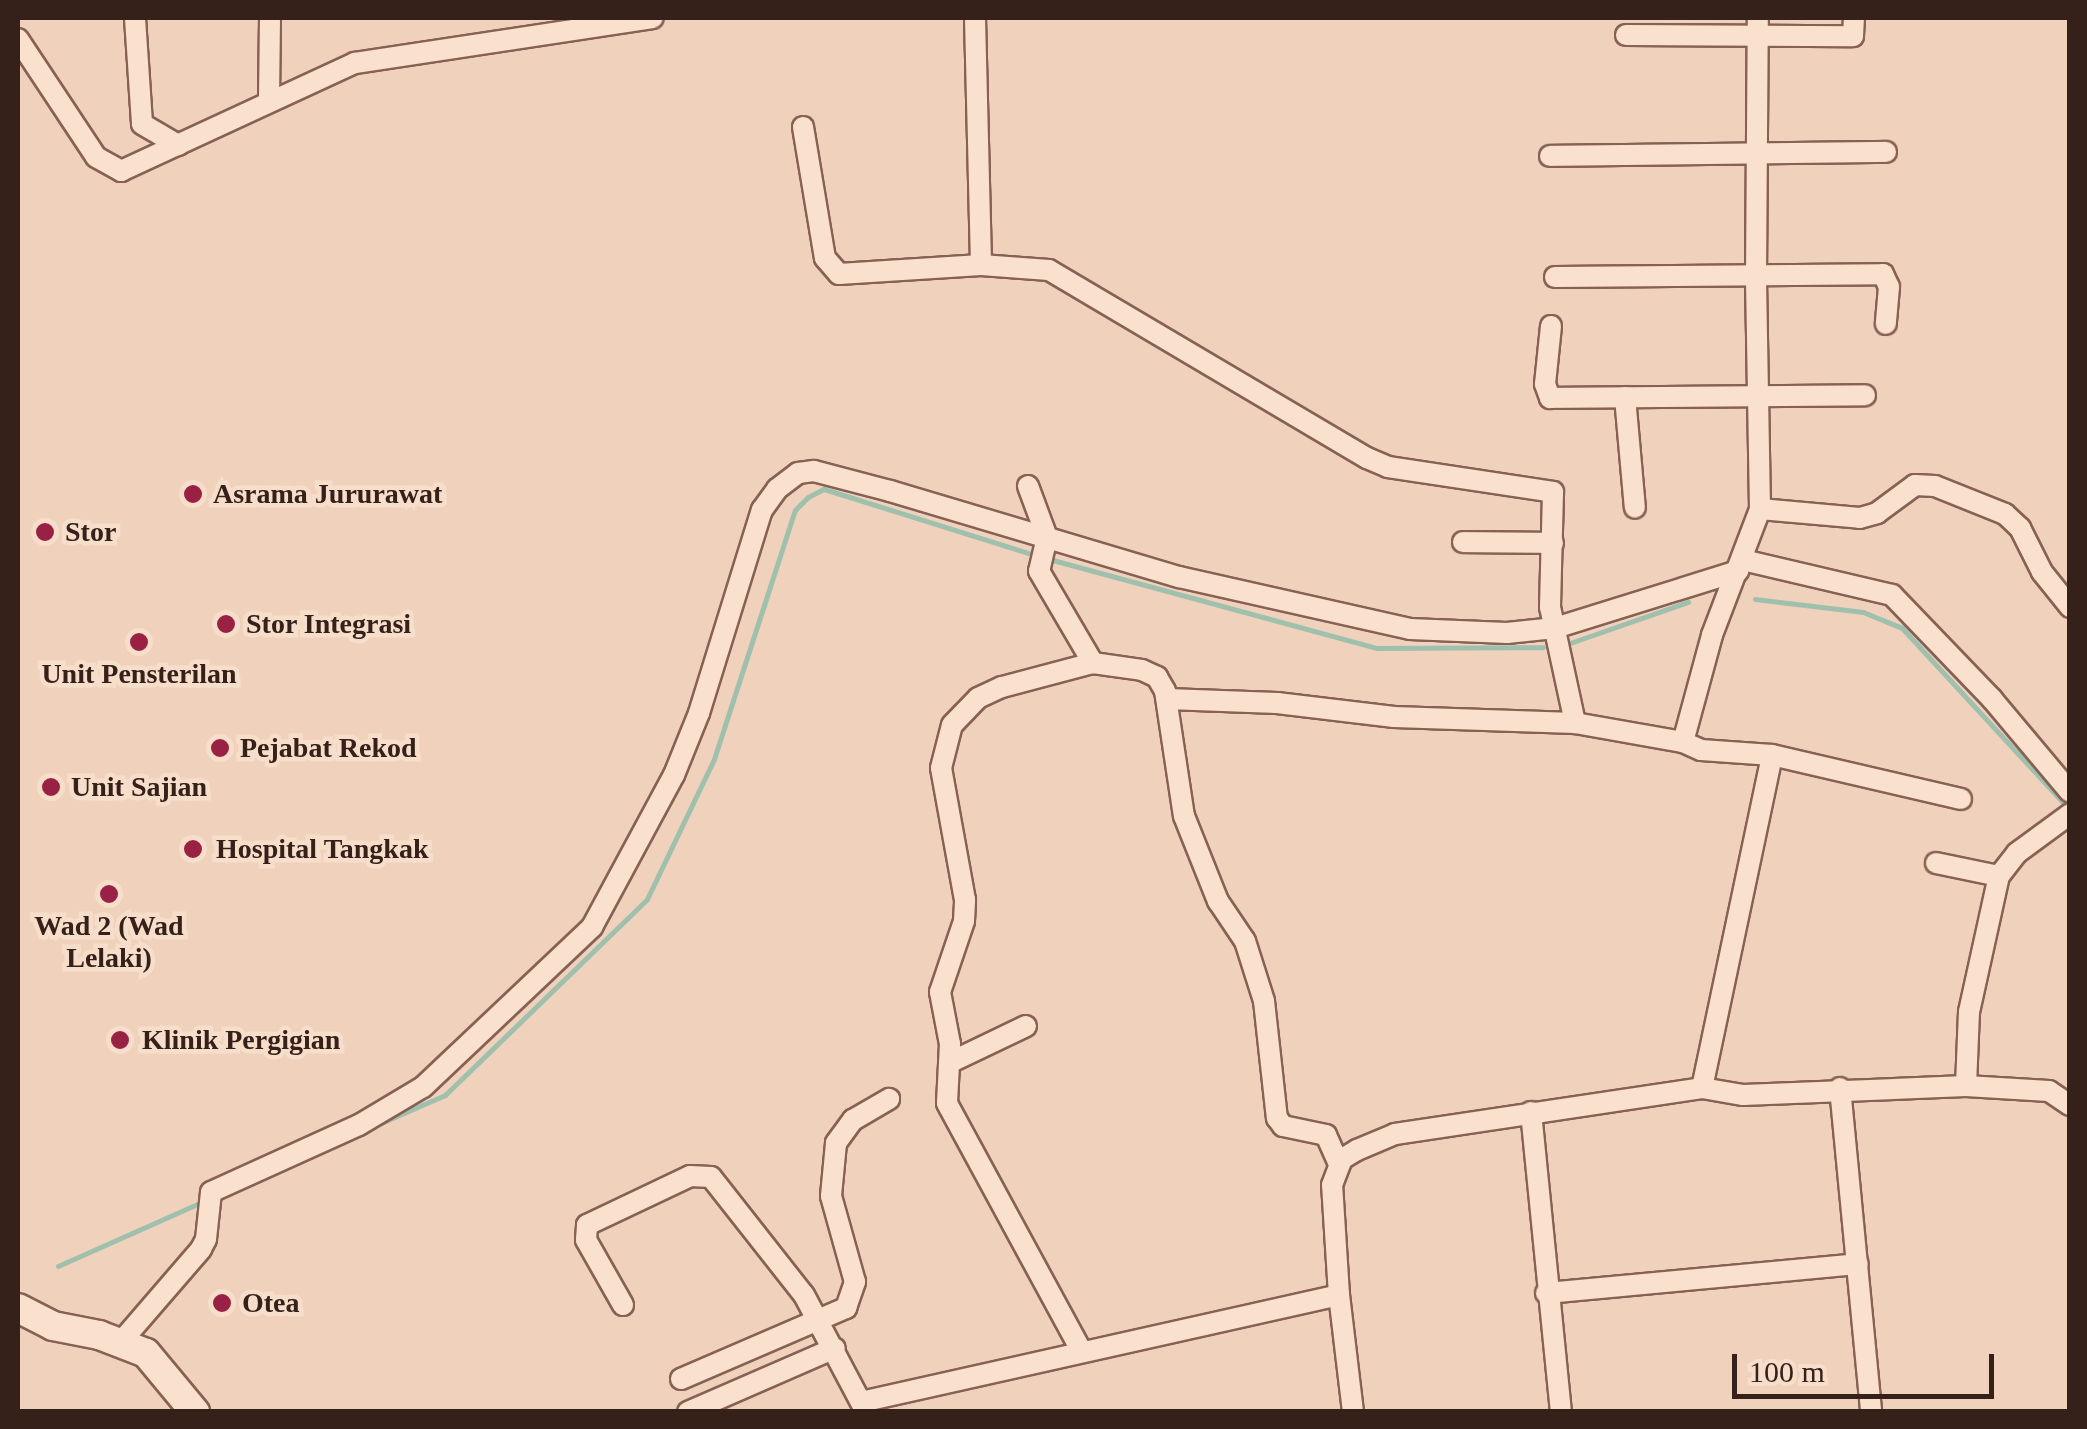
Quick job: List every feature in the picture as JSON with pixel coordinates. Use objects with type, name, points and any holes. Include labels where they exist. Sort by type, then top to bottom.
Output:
[{"type":"street","points":[[135,18],[142,124],[178,146]]},
{"type":"street","points":[[269,100],[270,18]]},
{"type":"street","points":[[18,39],[107,166],[128,170],[269,100],[355,63],[618,20],[653,18]]},
{"type":"street","points":[[975,18],[981,265]]},
{"type":"street","points":[[1626,35],[1758,27],[1852,36],[1854,18]]},
{"type":"street","points":[[1682,742],[1712,635],[1760,509],[1756,277],[1758,27]]},
{"type":"street","points":[[803,127],[825,258],[833,271],[847,275],[981,265],[1049,270],[1354,451],[1388,466],[1548,490],[1556,498],[1549,591],[1574,724]]},
{"type":"street","points":[[1550,156],[1756,157],[1886,152]]},
{"type":"street","points":[[1555,278],[1883,274],[1889,287],[1886,324]]},
{"type":"street","points":[[1551,326],[1546,374],[1550,398],[1864,395]]},
{"type":"street","points":[[1624,397],[1635,508]]},
{"type":"street","points":[[120,1343],[201,1248],[214,1189],[359,1126],[423,1087],[592,927],[674,776],[699,713],[762,510],[786,480],[814,471],[1043,548],[1410,629],[1507,634],[1555,628],[1740,566],[1892,595],[1992,699],[2070,792]]},
{"type":"street","points":[[1028,486],[1043,548],[1094,663]]},
{"type":"street","points":[[1760,509],[1860,518],[1877,513],[1915,486],[1935,486],[2005,514],[2020,528],[2042,572],[2070,606]]},
{"type":"street","points":[[1463,542],[1553,543]]},
{"type":"street","points":[[1082,1352],[947,1103],[951,1062],[940,992],[964,921],[965,900],[941,768],[944,744],[952,725],[978,698],[1014,683],[1094,663],[1142,670],[1157,678],[1167,698],[1184,816],[1218,900],[1244,941],[1264,1001],[1277,1118],[1283,1126],[1326,1135],[1339,1164]]},
{"type":"street","points":[[1167,698],[1278,703],[1422,719],[1574,724],[1682,742],[1701,750],[1772,755],[1961,799]]},
{"type":"street","points":[[1702,1088],[1772,755]]},
{"type":"street","points":[[1966,1086],[1969,1012],[1999,876],[2016,853],[2070,814]]},
{"type":"street","points":[[1936,863],[1999,876]]},
{"type":"street","points":[[951,1062],[1026,1026]]},
{"type":"street","points":[[1354,1412],[1339,1295],[1332,1185],[1339,1164],[1357,1150],[1395,1134],[1702,1088],[1743,1095],[1840,1088],[1966,1086],[2049,1091],[2070,1105]]},
{"type":"street","points":[[1840,1088],[1872,1412]]},
{"type":"street","points":[[680,1379],[846,1308],[855,1282],[831,1196],[836,1143],[853,1120],[889,1099]]},
{"type":"street","points":[[1531,1112],[1546,1293],[1561,1412]]},
{"type":"street","points":[[623,1305],[586,1240],[587,1226],[697,1174],[716,1182],[820,1320],[863,1407],[1082,1352],[1339,1295]]},
{"type":"street","points":[[1546,1293],[1858,1264]]},
{"type":"street","points":[[18,1308],[52,1326],[120,1343],[157,1362],[195,1412]]},
{"type":"street","points":[[688,1412],[835,1348]]},
{"type":"waterway","points":[[381,1123],[445,1095],[647,899],[714,759],[795,510],[808,497],[824,489],[1038,556]]},
{"type":"waterway","points":[[1049,559],[1377,648],[1543,647]]},
{"type":"waterway","points":[[1755,599],[1863,612],[1902,628],[2069,809]]},
{"type":"waterway","points":[[1570,643],[1688,602]]},
{"type":"waterway","points":[[58,1266],[202,1202]]},
{"type":"place","name":"Asrama Jururawat","points":[[193,494]]},
{"type":"place","name":"Stor","points":[[45,532]]},
{"type":"place","name":"Stor Integrasi","points":[[226,624]]},
{"type":"place","name":"Unit Pensterilan","points":[[139,642]]},
{"type":"place","name":"Pejabat Rekod","points":[[220,748]]},
{"type":"place","name":"Unit Sajian","points":[[51,787]]},
{"type":"place","name":"Hospital Tangkak","points":[[193,849]]},
{"type":"place","name":"Wad 2 (Wad Lelaki)","points":[[109,894]]},
{"type":"place","name":"Klinik Pergigian","points":[[120,1040]]},
{"type":"place","name":"Otea","points":[[222,1303]]}]
